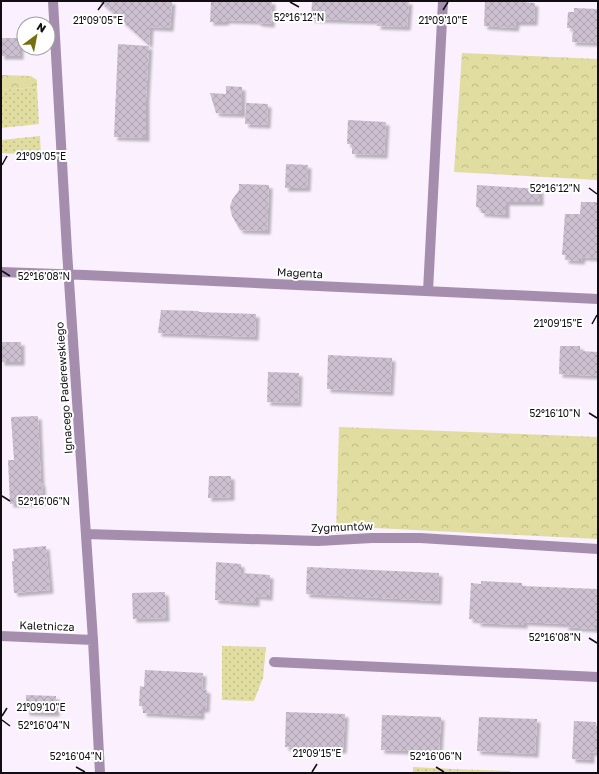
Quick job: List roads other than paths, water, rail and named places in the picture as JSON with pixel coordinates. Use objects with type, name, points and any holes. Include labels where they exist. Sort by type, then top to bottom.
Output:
[{"type":"street","name":"Ignacego Paderewskiego","points":[[53,1],[100,773]]},
{"type":"street","points":[[428,291],[443,1]]},
{"type":"street","name":"Magenta","points":[[1,272],[598,299]]},
{"type":"street","name":"Zygmuntów","points":[[86,534],[318,541],[372,538],[420,538],[598,549]]},
{"type":"street","name":"Kaletnicza","points":[[1,636],[93,640]]},
{"type":"street","points":[[274,662],[598,677]]}]
